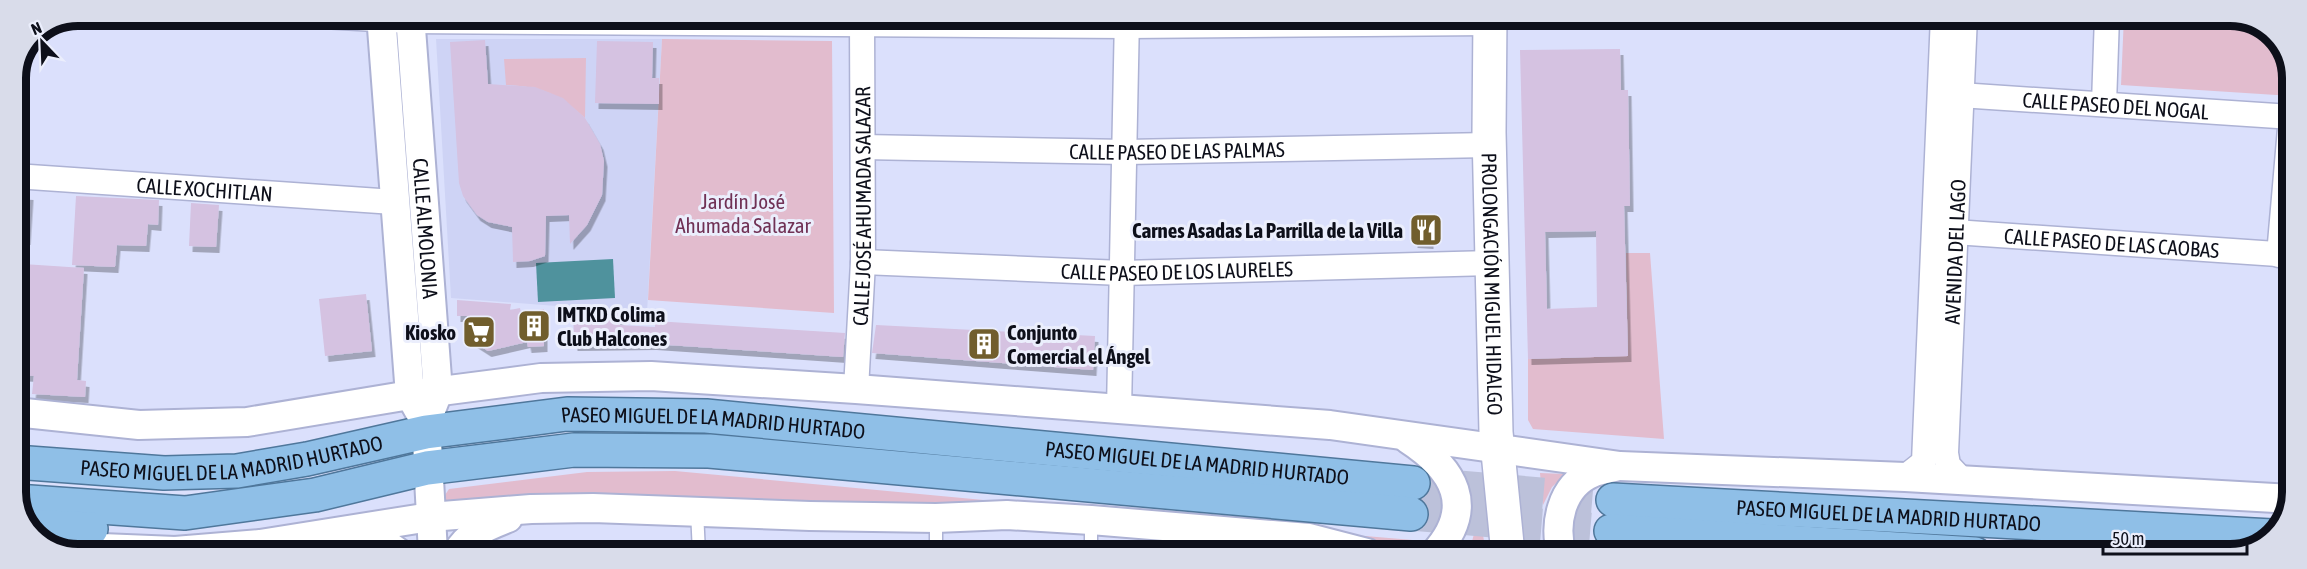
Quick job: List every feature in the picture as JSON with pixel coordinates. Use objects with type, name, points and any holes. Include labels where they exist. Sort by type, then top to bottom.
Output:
[{"type":"highway","name":"PASEO MIGUEL DE LA MADRID HURTADO","points":[[26,463],[164,473],[237,471],[307,459],[426,428],[567,414],[706,416],[1412,498],[709,451],[574,450],[427,468],[315,495],[185,513],[26,502]]},
{"type":"highway","points":[[26,445],[95,456],[164,473]]},
{"type":"highway","points":[[39,527],[130,532],[158,527],[185,513]]},
{"type":"highway","name":"PASEO MIGUEL DE LA MADRID HURTADO","points":[[1870,543],[1612,516],[2257,536]]},
{"type":"main road","name":"PROLONGACIÓN MIGUEL HIDALGO","points":[[1483,26],[1489,138],[1498,450],[1507,543]]},
{"type":"street","name":"CALLE ALMOLONIA","points":[[382,26],[394,202],[424,394]]},
{"type":"street","name":"CALLE ALMOLONIA","points":[[410,26],[426,428]]},
{"type":"street","name":"CALLE JOSÉ AHUMADA SALAZAR","points":[[856,389],[862,262],[861,26]]},
{"type":"street","points":[[1119,410],[1127,26]]},
{"type":"street","name":"AVENIDA DEL LAGO","points":[[1944,26],[1951,94]]},
{"type":"street","name":"AVENIDA DEL LAGO","points":[[1963,26],[1951,94],[1942,307],[1946,453],[1948,465],[1964,482]]},
{"type":"street","points":[[2104,104],[2107,26]]},
{"type":"street","name":"CALLE PASEO DEL NOGAL","points":[[1951,94],[2281,116]]},
{"type":"street","name":"CALLE PASEO DE LAS PALMAS","points":[[863,147],[1126,152],[1489,138]]},
{"type":"street","name":"CALLE XOCHITLAN","points":[[26,177],[394,202]]},
{"type":"street","name":"CALLE PASEO DE LAS CAOBAS","points":[[1945,231],[2281,255]]},
{"type":"street","name":"CALLE PASEO DE LOS LAURELES","points":[[862,262],[1122,273],[1491,263]]},
{"type":"street","name":"AVENIDA DEL LAGO","points":[[1905,477],[1924,462],[1942,307]]},
{"type":"street","points":[[26,413],[139,425],[247,422],[541,378],[651,376],[1330,425],[1620,466],[1905,477],[2281,498]]},
{"type":"street","points":[[426,428],[432,543]]},
{"type":"street","points":[[1405,437],[1432,455],[1453,482],[1457,510],[1449,537],[1444,543]]},
{"type":"street","points":[[1559,543],[1560,512],[1572,488],[1591,473],[1620,466]]},
{"type":"street","points":[[462,543],[482,528],[531,509]]},
{"type":"street","points":[[287,543],[430,518],[531,509],[936,518],[1007,515],[1309,538],[1327,543]]},
{"type":"street","points":[[345,532],[379,539],[385,543]]},
{"type":"lane","points":[[697,512],[699,543]]},
{"type":"lane","points":[[936,518],[936,543]]},
{"type":"lane","points":[[1091,520],[1091,543]]},
{"type":"shaded area","points":[[436,39],[662,39],[647,313],[451,298]]},
{"type":"shaded area","points":[[613,259],[615,298],[538,302],[536,263]]},
{"type":"green space","points":[[2124,26],[2240,26],[2264,38],[2278,57],[2281,95],[2121,85]]},
{"type":"green space","name":"Jardín José Ahumada Salazar","points":[[662,39],[832,41],[834,313],[648,300]]},
{"type":"green space","points":[[586,58],[585,118],[549,93],[530,87],[506,85],[504,59]]},
{"type":"green space","points":[[1626,253],[1650,253],[1664,439],[1533,429],[1528,420],[1528,359],[1628,356]]},
{"type":"green space","points":[[675,471],[1005,502],[804,508],[452,510],[441,501],[449,489],[587,472]]},
{"type":"green space","points":[[1540,473],[1566,474],[1552,487],[1543,505]]},
{"type":"green space","points":[[1481,522],[1484,543],[1472,543],[1477,523]]},
{"type":"green space","points":[[1329,533],[1425,541],[1420,543],[1368,543]]},
{"type":"building","points":[[485,40],[488,84],[535,87],[563,98],[585,118],[600,144],[604,161],[602,195],[587,225],[570,244],[569,215],[546,216],[545,256],[530,261],[513,262],[512,227],[488,222],[477,215],[463,196],[459,183],[450,42]]},
{"type":"building","points":[[597,41],[653,42],[652,78],[659,78],[659,104],[595,103]]},
{"type":"building","points":[[1620,49],[1621,90],[1628,90],[1630,206],[1624,206],[1628,356],[1528,359],[1520,50]],"holes":[[[1596,231],[1597,307],[1547,309],[1545,232]]]},
{"type":"building","points":[[26,194],[30,194],[26,239]]},
{"type":"building","points":[[76,196],[159,200],[158,225],[148,224],[146,246],[117,245],[115,267],[72,265]]},
{"type":"building","points":[[191,203],[219,205],[216,247],[189,246]]},
{"type":"building","points":[[1415,218],[1431,218],[1430,243],[1414,242]]},
{"type":"building","points":[[26,264],[84,268],[77,380],[86,381],[85,397],[32,394],[34,376],[26,376]]},
{"type":"building","points":[[366,294],[372,351],[325,356],[319,299]]},
{"type":"building","points":[[457,300],[511,304],[510,310],[520,308],[521,313],[544,309],[544,346],[528,347],[527,342],[488,351],[474,342],[469,316],[457,316]]},
{"type":"building","points":[[573,308],[620,312],[620,325],[655,327],[655,321],[845,333],[843,357],[653,344],[574,345]]},
{"type":"building","name":"Conjunto Comercial el Ángel","points":[[876,325],[1095,336],[1093,370],[872,353]]},
{"type":"tunnel","points":[[1413,483],[1613,500]]},
{"type":"tunnel","points":[[1411,514],[1611,531]]},
{"type":"place","name":"Carnes Asadas La Parrilla de la Villa","points":[[1426,230]]},
{"type":"place","name":"IMTKD Colima Club Halcones","points":[[534,326]]},
{"type":"place","name":"Kiosko","points":[[479,332]]},
{"type":"place","name":"Conjunto Comercial el Ángel","points":[[984,344]]}]
